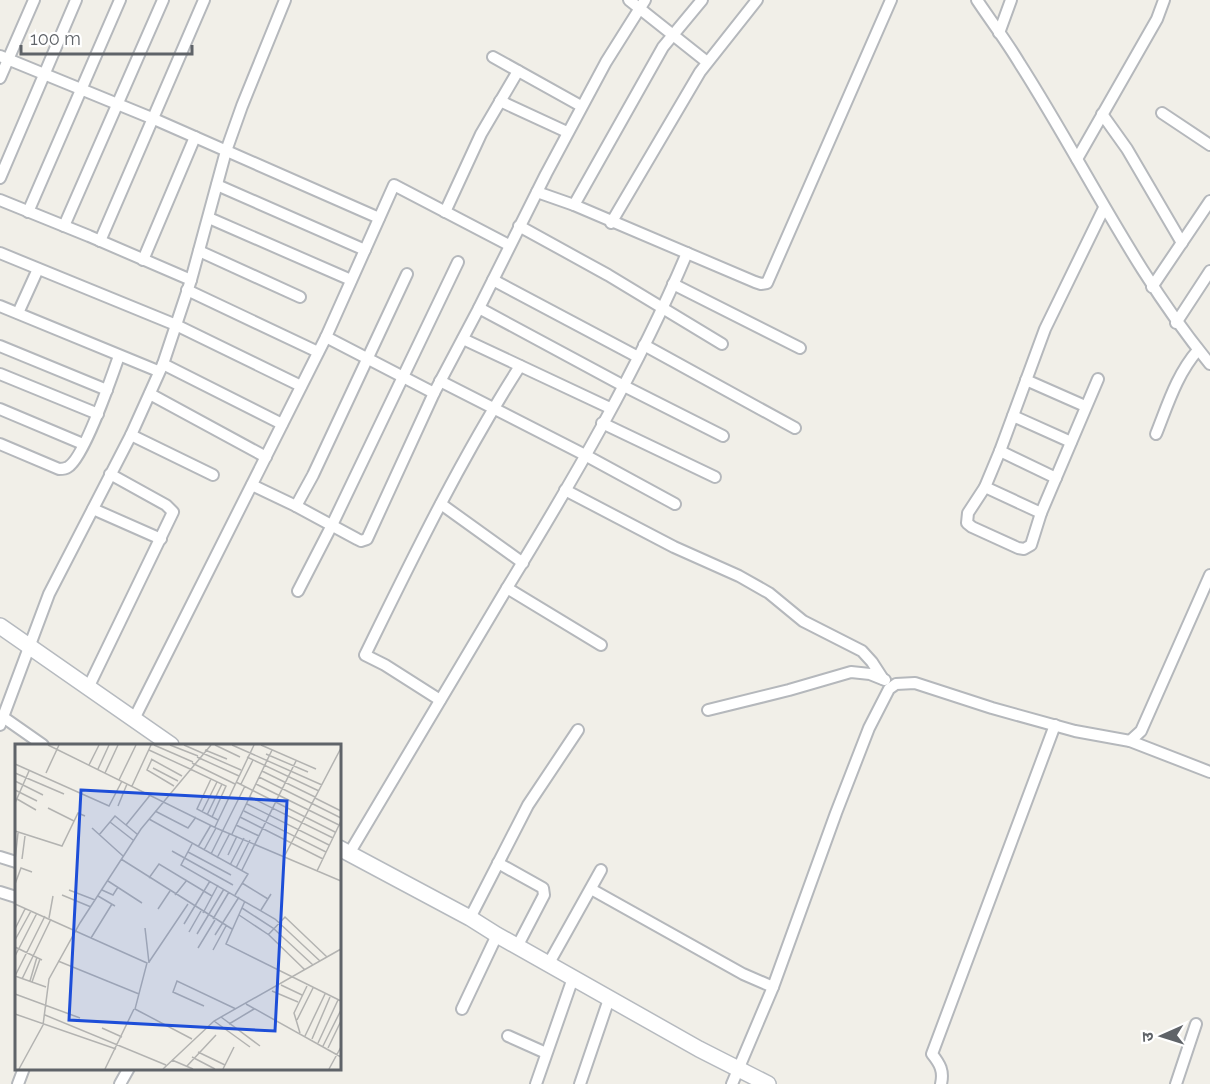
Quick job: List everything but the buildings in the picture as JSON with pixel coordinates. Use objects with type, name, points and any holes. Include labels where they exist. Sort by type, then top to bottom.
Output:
[{"type":"street","points":[[0,78],[4,58],[34,0]]},
{"type":"street","points":[[0,178],[76,0]]},
{"type":"street","points":[[28,212],[120,0]]},
{"type":"street","points":[[64,226],[163,0]]},
{"type":"street","points":[[100,241],[204,0]]},
{"type":"street","points":[[41,744],[1,721],[49,594],[150,394],[189,285],[226,151],[285,0]]},
{"type":"street","points":[[629,0],[642,4],[707,62]]},
{"type":"street","points":[[574,206],[657,59],[673,34],[702,0]]},
{"type":"street","points":[[611,223],[707,62],[757,0]]},
{"type":"street","points":[[537,192],[755,282],[767,283],[891,0]]},
{"type":"street","points":[[976,0],[1020,63],[1152,287],[1176,323],[1210,364]]},
{"type":"street","points":[[999,33],[1011,0]]},
{"type":"street","points":[[1077,159],[1157,19],[1164,0]]},
{"type":"street","points":[[252,485],[361,541],[367,539],[372,533],[434,393],[480,308],[509,245],[581,106],[642,4]]},
{"type":"street","points":[[493,57],[581,106]]},
{"type":"street","points":[[4,58],[154,119],[379,218]]},
{"type":"street","points":[[445,212],[481,134],[518,71]]},
{"type":"street","points":[[500,101],[567,132]]},
{"type":"street","points":[[1162,113],[1210,146]]},
{"type":"street","points":[[1102,114],[1127,149],[1182,243]]},
{"type":"street","points":[[143,260],[195,137]]},
{"type":"street","points":[[217,184],[365,250]]},
{"type":"street","points":[[134,719],[326,337],[394,185],[509,245]]},
{"type":"street","points":[[0,201],[143,260],[318,352]]},
{"type":"street","points":[[1152,287],[1210,201]]},
{"type":"street","points":[[1098,379],[1084,406],[1041,513],[1031,545],[1024,549],[967,523],[967,518],[985,487],[1000,451],[1049,320],[1104,208]]},
{"type":"street","points":[[209,218],[351,280]]},
{"type":"street","points":[[519,226],[617,280],[722,344]]},
{"type":"street","points":[[199,251],[300,297]]},
{"type":"street","points":[[0,253],[176,325],[301,386]]},
{"type":"street","points":[[687,253],[638,357],[565,490],[440,700],[344,850],[470,918],[609,999],[768,1084]]},
{"type":"street","points":[[298,591],[404,378],[458,262]]},
{"type":"street","points":[[18,313],[38,269]]},
{"type":"street","points":[[1176,323],[1210,271]]},
{"type":"street","points":[[296,506],[317,467],[407,274]]},
{"type":"street","points":[[493,280],[638,357]]},
{"type":"street","points":[[673,284],[800,348]]},
{"type":"street","points":[[0,306],[119,356],[160,367],[282,424]]},
{"type":"street","points":[[480,308],[622,385],[723,436]]},
{"type":"street","points":[[326,337],[434,393]]},
{"type":"street","points":[[463,339],[610,408]]},
{"type":"street","points":[[644,345],[795,428]]},
{"type":"street","points":[[0,346],[107,390]]},
{"type":"street","points":[[1156,434],[1177,381],[1198,350]]},
{"type":"street","points":[[0,444],[62,469],[67,468],[73,463],[98,414],[119,356]]},
{"type":"street","points":[[440,700],[365,655],[441,504],[493,408],[520,366]]},
{"type":"street","points":[[0,374],[98,414]]},
{"type":"street","points":[[1026,380],[1084,406]]},
{"type":"street","points":[[440,381],[675,504]]},
{"type":"street","points":[[150,394],[266,457]]},
{"type":"street","points":[[0,409],[83,444]]},
{"type":"street","points":[[1013,416],[1071,442]]},
{"type":"street","points":[[602,423],[715,477]]},
{"type":"street","points":[[131,435],[213,475]]},
{"type":"street","points":[[1000,451],[1056,478]]},
{"type":"street","points":[[88,688],[173,512],[171,508],[110,474]]},
{"type":"street","points":[[985,487],[1041,513]]},
{"type":"street","points":[[565,490],[769,593],[803,621],[861,651],[872,662],[883,679]]},
{"type":"street","points":[[441,504],[523,563]]},
{"type":"street","points":[[93,509],[160,539]]},
{"type":"street","points":[[1130,741],[1141,731],[1210,575]]},
{"type":"street","points":[[507,588],[601,645]]},
{"type":"street","points":[[0,627],[170,744]]},
{"type":"street","points":[[708,710],[851,672],[861,672],[896,684],[915,683],[1055,725],[1118,741],[1130,741],[1210,772]]},
{"type":"street","points":[[732,1084],[772,987],[869,728],[883,697],[896,684]]},
{"type":"street","points":[[942,1084],[940,1064],[932,1054],[1055,725]]},
{"type":"street","points":[[470,918],[528,806],[578,730]]},
{"type":"street","points":[[0,857],[15,862]]},
{"type":"street","points":[[498,863],[543,888],[544,895],[518,945]]},
{"type":"street","points":[[549,963],[601,870]]},
{"type":"street","points":[[591,889],[733,969],[772,987]]},
{"type":"street","points":[[0,892],[15,897]]},
{"type":"street","points":[[462,1009],[497,935]]},
{"type":"street","points":[[536,1084],[573,978]]},
{"type":"street","points":[[580,1084],[609,999]]},
{"type":"street","points":[[1176,1084],[1196,1024]]},
{"type":"street","points":[[508,1036],[546,1053]]},
{"type":"street","points":[[18,1084],[24,1069]]},
{"type":"street","points":[[120,1084],[128,1069]]}]
